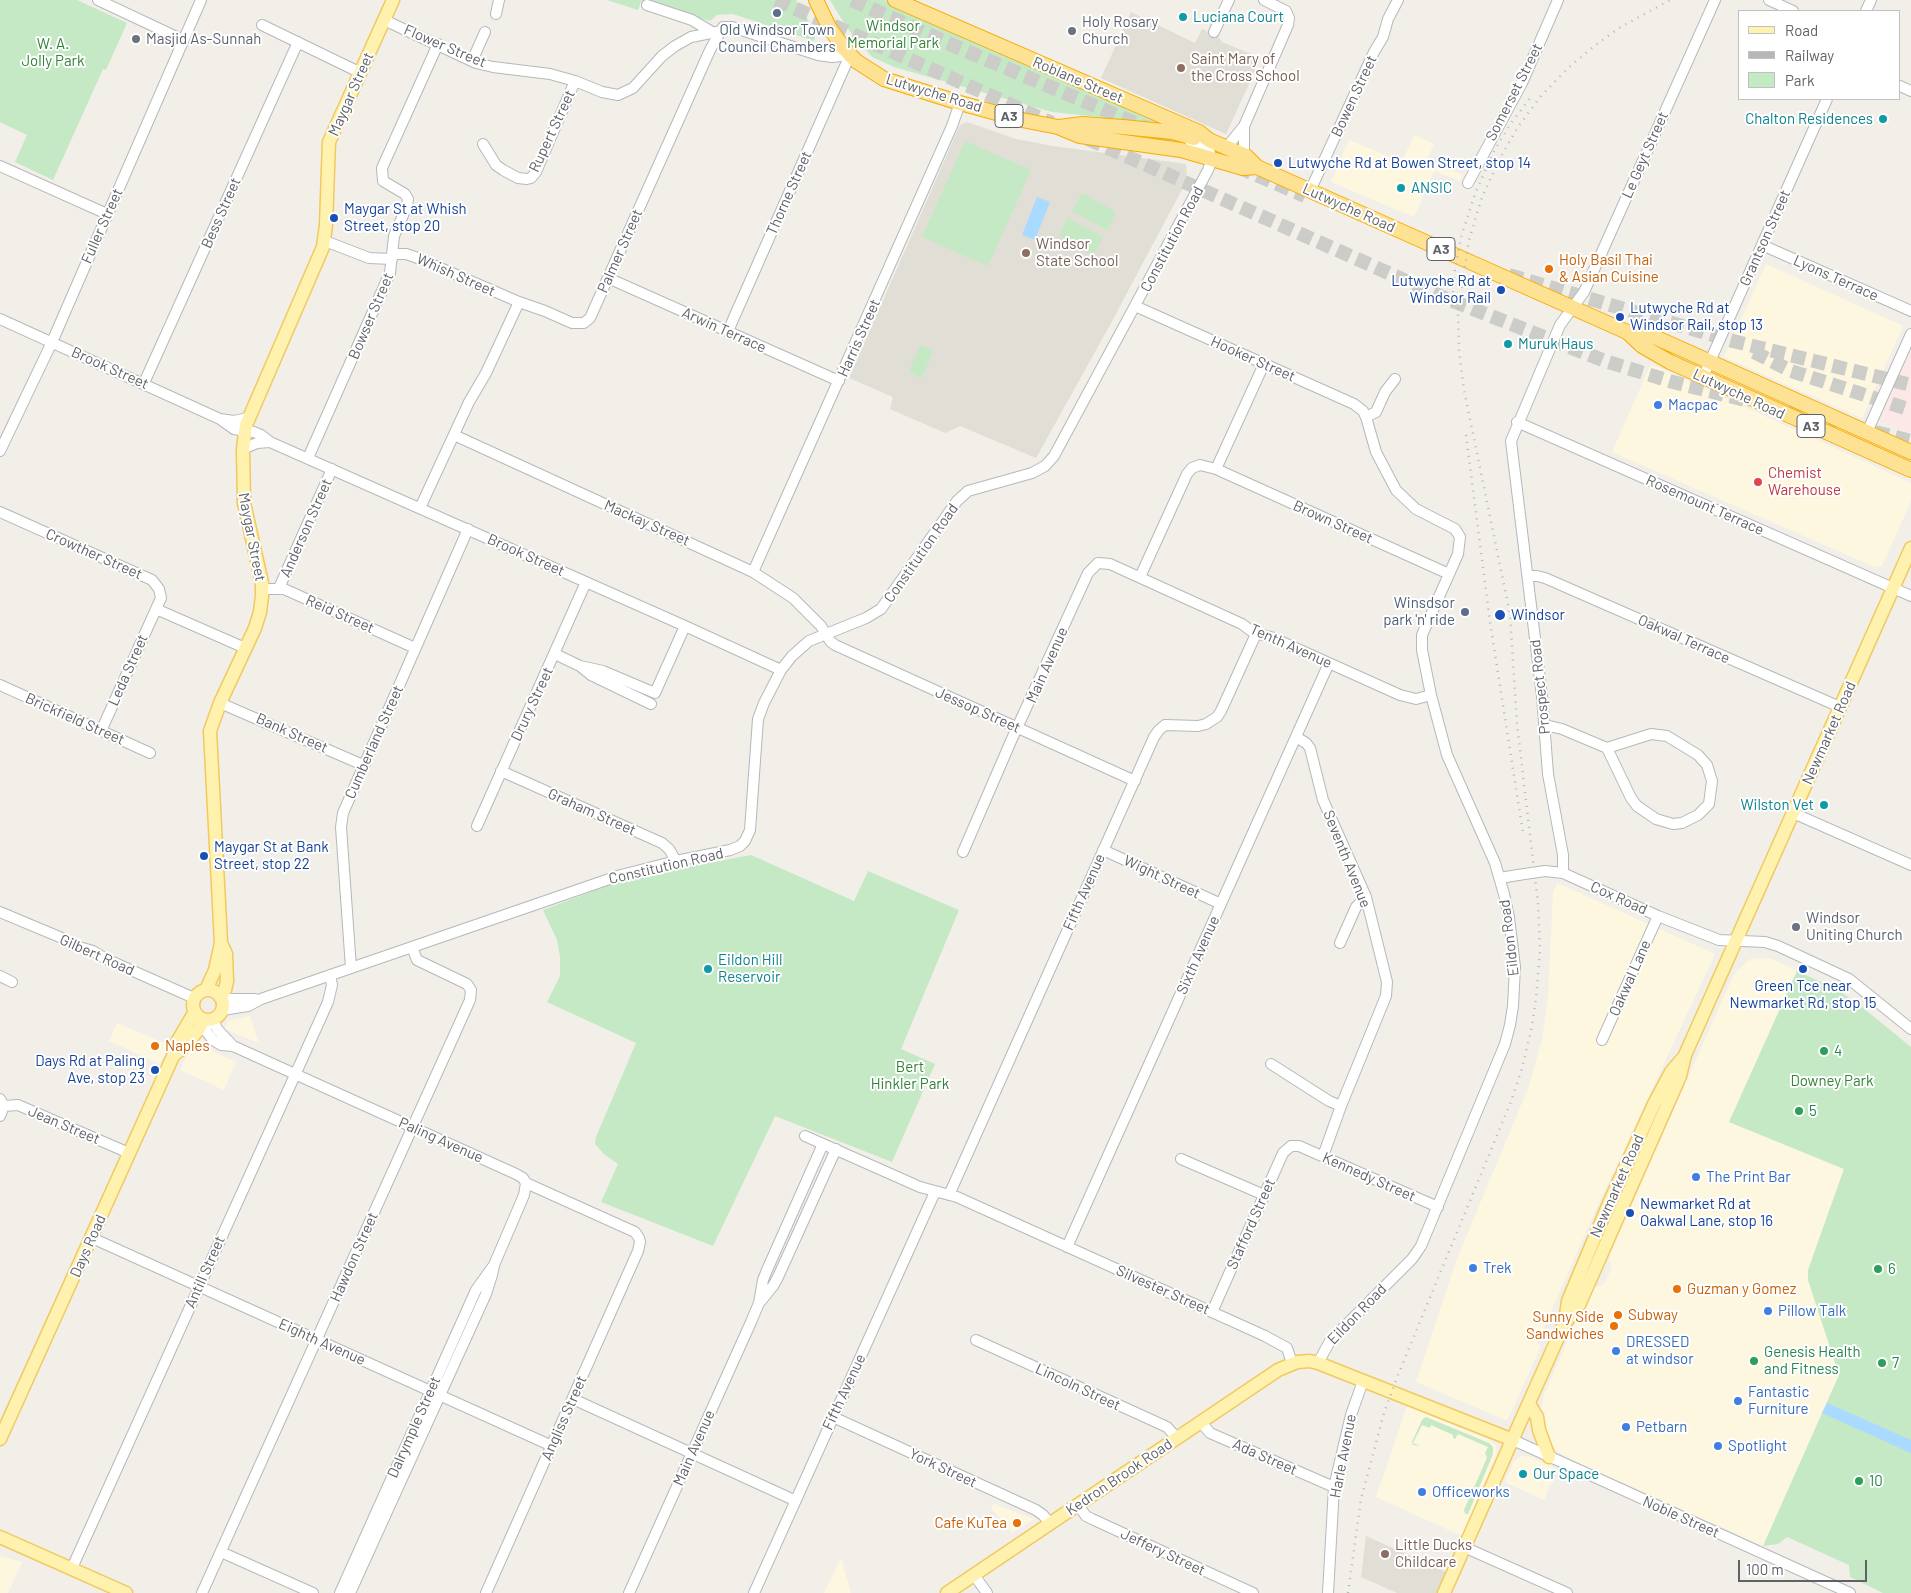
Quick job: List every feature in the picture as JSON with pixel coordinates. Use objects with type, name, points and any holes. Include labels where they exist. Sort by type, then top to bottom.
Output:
[{"type":"highway","name":"Lutwyche Road","points":[[816,0],[833,32],[850,55],[863,66],[884,78],[960,103],[1022,120],[1058,127],[1080,136],[1181,150],[1243,168],[1257,167],[1627,332],[1648,334],[1911,452]]},
{"type":"highway","name":"Roblane Street","points":[[895,0],[1199,132],[1209,140],[1244,155],[1257,167]]},
{"type":"highway","name":"Lutwyche Road","points":[[1058,127],[1083,124],[1160,131],[1209,140]]},
{"type":"highway","name":"Lutwyche Road","points":[[1627,332],[1642,346],[1658,356],[1911,470]]},
{"type":"main road","name":"Maygar Street","points":[[206,990],[215,970],[221,943],[209,738],[212,723],[220,703],[259,617],[262,601],[262,589],[244,503],[243,449],[247,425],[325,241],[330,142],[393,0]]},
{"type":"main road","name":"Newmarket Road","points":[[1444,1593],[1564,1324],[1579,1305],[1586,1290],[1680,1076],[1685,1055],[1911,548]]},
{"type":"main road","name":"Maygar Street","points":[[221,943],[226,954],[227,981],[221,1002]]},
{"type":"main road","points":[[206,990],[214,991],[221,1002],[220,1014],[204,1018],[192,1006],[194,998],[197,994],[206,990]]},
{"type":"main road","name":"Days Road","points":[[0,1439],[174,1054],[182,1049],[199,1029],[204,1018]]},
{"type":"main road","points":[[1292,1363],[1307,1361],[1318,1363],[1513,1440]]},
{"type":"main road","name":"Kedron Brook Road","points":[[947,1593],[1278,1370],[1292,1363]]},
{"type":"main road","points":[[1529,1404],[1537,1417],[1539,1430],[1549,1458]]},
{"type":"main road","points":[[0,1537],[126,1593]]},
{"type":"main road","points":[[0,1544],[15,1543]]},
{"type":"street","points":[[98,0],[183,40]]},
{"type":"street","name":"Fuller Street","points":[[0,450],[52,342],[201,0]]},
{"type":"street","points":[[496,14],[499,0]]},
{"type":"street","points":[[1214,32],[1228,0]]},
{"type":"street","points":[[1226,148],[1244,126],[1288,25],[1289,18],[1286,11],[1264,0]]},
{"type":"street","name":"Bowen Street","points":[[1310,191],[1374,52],[1383,37],[1388,19],[1398,0]]},
{"type":"street","name":"Somerset Street","points":[[1468,183],[1522,83],[1558,0]]},
{"type":"street","name":"Le Geyt Street","points":[[1572,308],[1584,292],[1715,0]]},
{"type":"street","points":[[1769,0],[1791,10]]},
{"type":"street","points":[[647,5],[692,20],[717,31],[727,26],[823,56],[850,55]]},
{"type":"street","name":"Flower Street","points":[[384,20],[486,66],[550,74],[611,94],[625,93],[639,83],[669,50],[691,37],[717,31]]},
{"type":"street","points":[[262,25],[361,72]]},
{"type":"street","name":"Palmer Street","points":[[519,302],[545,311],[572,324],[580,324],[590,318],[717,31]]},
{"type":"street","points":[[472,61],[485,32]]},
{"type":"street","name":"Bess Street","points":[[144,383],[298,42]]},
{"type":"street","name":"Bowser Street","points":[[308,458],[392,269],[394,236],[408,200],[405,194],[383,181],[382,168],[438,44]]},
{"type":"street","name":"Thorne Street","points":[[728,331],[850,55]]},
{"type":"street","name":"Rupert Street","points":[[482,144],[496,165],[502,170],[518,178],[531,178],[536,172],[575,81]]},
{"type":"street","name":"Grantson Street","points":[[1703,377],[1827,100]]},
{"type":"street","name":"Harris Street","points":[[753,572],[957,115],[960,103]]},
{"type":"street","points":[[1244,126],[1244,155]]},
{"type":"street","points":[[1185,136],[1190,141],[1205,148],[1211,158]]},
{"type":"street","name":"Constitution Road","points":[[221,1002],[261,999],[621,875],[735,849],[747,838],[751,823],[758,719],[781,670],[804,645],[825,634],[866,618],[881,609],[957,501],[968,491],[1032,473],[1050,461],[1198,191],[1210,167],[1211,158]]},
{"type":"street","points":[[0,166],[108,214]]},
{"type":"street","name":"Whish Street","points":[[325,241],[373,259],[406,254],[519,302]]},
{"type":"street","name":"Lyons Terrace","points":[[1762,245],[1911,311]]},
{"type":"street","name":"Arwin Terrace","points":[[608,278],[839,381]]},
{"type":"street","points":[[420,508],[473,394],[486,373],[519,302]]},
{"type":"street","name":"Hooker Street","points":[[1135,306],[1354,404],[1366,417]]},
{"type":"street","points":[[1517,422],[1560,325],[1572,308]]},
{"type":"street","name":"Brook Street","points":[[0,319],[144,383],[220,419],[228,426],[247,425],[270,442],[781,670]]},
{"type":"street","points":[[1867,432],[1911,334]]},
{"type":"street","points":[[1140,577],[1187,474],[1192,468],[1198,466],[1208,466],[1216,469],[1264,364]]},
{"type":"street","points":[[1366,417],[1376,412],[1395,379]]},
{"type":"street","name":"Eildon Road","points":[[1318,1363],[1326,1347],[1337,1333],[1417,1252],[1438,1207],[1505,1044],[1513,1006],[1515,968],[1509,917],[1500,878],[1478,821],[1447,755],[1423,660],[1422,635],[1459,549],[1460,537],[1455,529],[1416,509],[1396,490],[1376,452],[1366,417]]},
{"type":"street","name":"Prospect Road","points":[[1517,422],[1511,441],[1545,725],[1548,774],[1564,855],[1563,873]]},
{"type":"street","name":"Rosemount Terrace","points":[[1517,422],[1911,596]]},
{"type":"street","name":"Mackay Street","points":[[454,435],[753,572],[793,598],[821,626],[825,634]]},
{"type":"street","points":[[243,449],[257,443],[270,442]]},
{"type":"street","name":"Anderson Street","points":[[279,588],[332,469]]},
{"type":"street","name":"Brown Street","points":[[1216,469],[1449,574]]},
{"type":"street","name":"Crowther Street","points":[[0,512],[152,580],[159,589],[161,598],[156,608]]},
{"type":"street","name":"Cumberland Street","points":[[351,968],[341,820],[363,765],[468,529]]},
{"type":"street","name":"Tenth Avenue","points":[[1098,563],[1106,562],[1242,624],[1256,634],[1271,637],[1407,698],[1416,699],[1431,695]]},
{"type":"street","name":"Main Avenue","points":[[963,852],[1088,573],[1098,563]]},
{"type":"street","name":"Oakwal Terrace","points":[[1528,576],[1546,578],[1840,707]]},
{"type":"street","name":"Drury Street","points":[[477,826],[586,582]]},
{"type":"street","name":"Reid Street","points":[[262,589],[279,588],[415,648]]},
{"type":"street","points":[[156,608],[245,648]]},
{"type":"street","name":"Leda Street","points":[[101,731],[156,608]]},
{"type":"street","points":[[555,654],[580,666],[591,675],[655,698],[685,626]]},
{"type":"street","name":"Jessop Street","points":[[825,634],[834,645],[1135,781]]},
{"type":"street","name":"Fifth Avenue","points":[[948,1195],[1154,737],[1162,727],[1173,724],[1194,727],[1202,726],[1219,714],[1256,634]]},
{"type":"street","name":"Sixth Avenue","points":[[1067,1247],[1329,663]]},
{"type":"street","name":"Brickfield Street","points":[[0,685],[150,753]]},
{"type":"street","name":"Bank Street","points":[[220,703],[363,765]]},
{"type":"street","points":[[1545,725],[1562,729],[1607,748],[1651,734],[1662,734],[1672,738],[1698,755],[1707,765],[1712,781],[1708,804],[1698,815],[1682,823],[1673,824],[1656,819],[1637,806],[1631,798],[1607,748]]},
{"type":"street","name":"Seventh Avenue","points":[[1296,737],[1310,748],[1323,800],[1366,898],[1387,982],[1386,996],[1341,1106],[1323,1156]]},
{"type":"street","name":"Graham Street","points":[[501,771],[662,843],[669,849],[676,861]]},
{"type":"street","points":[[1793,813],[1911,865]]},
{"type":"street","name":"Wight Street","points":[[1103,850],[1220,904]]},
{"type":"street","name":"Cox Road","points":[[1500,878],[1545,872],[1563,873],[1658,916],[1719,940],[1772,944],[1842,974],[1911,1029]]},
{"type":"street","points":[[1340,943],[1356,907],[1366,898]]},
{"type":"street","name":"Gilbert Road","points":[[0,912],[62,938],[72,945],[93,951],[106,959],[194,998]]},
{"type":"street","name":"Oakwal Lane","points":[[1602,1040],[1658,916]]},
{"type":"street","name":"Hawdon Street","points":[[202,1593],[468,1004],[471,993],[469,987],[464,982],[416,959],[412,947]]},
{"type":"street","name":"Antill Street","points":[[72,1568],[330,995],[332,985],[330,975]]},
{"type":"street","points":[[0,976],[12,982]]},
{"type":"street","name":"Paling Avenue","points":[[204,1018],[233,1046],[516,1174],[523,1178],[526,1183],[632,1231],[638,1236],[640,1242]]},
{"type":"street","points":[[1271,1064],[1328,1101],[1341,1106]]},
{"type":"street","points":[[0,1116],[2,1103]]},
{"type":"street","name":"Jean Street","points":[[2,1103],[18,1105],[129,1153]]},
{"type":"street","name":"Silvester Street","points":[[805,1136],[935,1192],[960,1199],[1280,1343],[1290,1352],[1292,1363]]},
{"type":"street","name":"Main Avenue","points":[[629,1593],[759,1303],[763,1280],[767,1270],[823,1144]]},
{"type":"street","name":"Stafford Street","points":[[1212,1312],[1284,1153],[1291,1146],[1300,1146]]},
{"type":"street","name":"Kennedy Street","points":[[1300,1146],[1438,1207]]},
{"type":"street","name":"Main Avenue","points":[[759,1303],[778,1277],[836,1149]]},
{"type":"street","points":[[1181,1159],[1264,1196]]},
{"type":"street","name":"Dalrymple Street","points":[[340,1593],[486,1294],[494,1265],[524,1195],[526,1183]]},
{"type":"street","name":"Fifth Avenue","points":[[754,1593],[794,1500],[935,1192]]},
{"type":"street","name":"Eighth Avenue","points":[[92,1238],[552,1446]]},
{"type":"street","name":"Angliss Street","points":[[486,1593],[638,1251],[640,1242]]},
{"type":"street","name":"Lincoln Street","points":[[976,1340],[1167,1426],[1178,1438]]},
{"type":"street","name":"Harle Avenue","points":[[1328,1593],[1334,1487],[1351,1416],[1363,1381]]},
{"type":"street","name":"Dalrymple Street","points":[[350,1593],[436,1393]]},
{"type":"street","points":[[573,1399],[794,1500]]},
{"type":"street","name":"York Street","points":[[832,1417],[1036,1510],[1050,1523]]},
{"type":"street","name":"Ada Street","points":[[1201,1422],[1210,1433],[1334,1487]]},
{"type":"street","name":"Noble Street","points":[[1513,1440],[1549,1458],[1850,1593]]},
{"type":"street","name":"Jeffery Street","points":[[1078,1505],[1086,1516],[1253,1593]]},
{"type":"street","points":[[1464,1547],[1567,1593]]},
{"type":"street","points":[[221,1552],[314,1593]]},
{"type":"street","points":[[974,1575],[986,1593]]},
{"type":"shaded area","name":"Saint Mary of the Cross School","points":[[1131,12],[1195,43],[1202,29],[1219,37],[1222,42],[1261,58],[1226,134],[1101,78]]},
{"type":"shaded area","name":"Windsor State School","points":[[967,122],[1016,139],[1053,146],[1186,164],[1187,180],[1110,325],[1036,458],[960,426],[945,433],[890,409],[893,397],[849,378],[960,125]]},
{"type":"shaded area","points":[[1414,135],[1434,144],[1427,159],[1463,175],[1460,181],[1434,171],[1414,217],[1331,182],[1349,140],[1402,162]]},
{"type":"shaded area","points":[[1766,264],[1903,326],[1862,418],[1724,357]]},
{"type":"shaded area","points":[[1911,350],[1911,434],[1880,420]]},
{"type":"shaded area","points":[[1651,364],[1911,483],[1911,501],[1882,566],[1875,567],[1612,452]]},
{"type":"shaded area","points":[[1557,883],[1715,954],[1597,1207],[1537,1343],[1541,1346],[1509,1417],[1505,1420],[1416,1382],[1456,1261],[1529,1086],[1542,1040],[1548,997],[1553,893]]},
{"type":"shaded area","points":[[1770,958],[1797,971],[1729,1122],[1844,1169],[1808,1270],[1808,1280],[1839,1375],[1763,1546],[1566,1457],[1547,1440],[1540,1412],[1545,1392],[1580,1313],[1593,1288],[1604,1284],[1612,1267],[1609,1260],[1610,1254],[1734,974],[1750,959]]},
{"type":"shaded area","points":[[250,1016],[259,1043],[225,1029],[228,1021]]},
{"type":"shaded area","points":[[117,1023],[169,1045],[160,1064],[109,1041]]},
{"type":"shaded area","points":[[197,1044],[236,1062],[224,1090],[180,1070],[189,1051]]},
{"type":"shaded area","points":[[1407,1406],[1490,1440],[1496,1445],[1497,1453],[1462,1536],[1376,1497]]},
{"type":"shaded area","points":[[1522,1456],[1528,1456],[1557,1469],[1544,1500],[1505,1482],[1514,1461]]},
{"type":"shaded area","points":[[994,1504],[1034,1519],[1012,1533],[991,1508]]},
{"type":"shaded area","name":"Little Ducks Childcare","points":[[1366,1536],[1446,1572],[1437,1593],[1397,1593],[1361,1577]]},
{"type":"shaded area","points":[[0,1556],[22,1562],[8,1593],[0,1593]]},
{"type":"shaded area","points":[[841,1558],[851,1593],[824,1593]]},
{"type":"green space","name":"W. A. Jolly Park","points":[[0,0],[77,0],[127,23],[106,70],[103,69],[53,180],[15,162],[27,135],[0,122]]},
{"type":"green space","points":[[607,0],[796,0],[813,28],[815,37],[814,41],[733,14],[717,15],[710,21],[641,1],[638,10]]},
{"type":"green space","name":"Windsor Memorial Park","points":[[830,0],[885,0],[1157,120],[1156,123],[1052,112],[894,67],[872,57],[847,28]]},
{"type":"green space","points":[[965,141],[1031,170],[988,266],[922,237]]},
{"type":"green space","points":[[1082,193],[1116,212],[1107,230],[1072,211]]},
{"type":"green space","points":[[1068,218],[1103,237],[1093,255],[1059,236]]},
{"type":"green space","points":[[920,345],[933,350],[922,378],[909,372]]},
{"type":"green space","name":"Bert Hinkler Park","points":[[751,855],[854,901],[868,871],[959,910],[901,1049],[935,1064],[892,1162],[775,1116],[713,1246],[601,1202],[618,1164],[604,1154],[595,1144],[596,1137],[636,1043],[547,1002],[560,976],[560,957],[557,940],[543,910],[628,878]]},
{"type":"green space","name":"Downey Park","points":[[1797,971],[1838,990],[1911,1047],[1911,1593],[1883,1593],[1850,1577],[1849,1565],[1787,1537],[1778,1544],[1763,1546],[1839,1375],[1808,1280],[1808,1270],[1844,1169],[1729,1122]]},
{"type":"green space","points":[[1426,1417],[1489,1443],[1493,1447],[1493,1454],[1468,1514],[1465,1514],[1464,1510],[1487,1458],[1485,1453],[1488,1447],[1458,1434],[1455,1439],[1453,1435],[1431,1425],[1430,1428],[1422,1425],[1413,1443],[1420,1446],[1413,1445],[1412,1442],[1422,1420]]},
{"type":"water","points":[[1037,197],[1050,202],[1035,240],[1022,235]]},
{"type":"water","points":[[1827,1403],[1911,1440],[1911,1453],[1822,1413]]},
{"type":"tunnel","points":[[776,0],[1052,123]]},
{"type":"tunnel","points":[[852,0],[1200,151]]},
{"type":"tunnel","points":[[1088,139],[1440,296],[1605,361],[1673,382],[1745,400]]},
{"type":"tunnel","points":[[1238,167],[1305,196]]},
{"type":"tunnel","points":[[1509,275],[1733,341],[1911,385]]},
{"type":"tunnel","points":[[1754,352],[1791,371],[1911,410]]},
{"type":"tunnel","points":[[1788,411],[1837,423]]},
{"type":"tunnel","points":[[1875,432],[1911,441]]},
{"type":"railway","points":[[1348,1593],[1361,1499],[1384,1413],[1510,1104],[1521,1072],[1531,1031],[1536,999],[1540,951],[1538,903],[1517,724],[1510,614],[1464,390],[1459,351],[1458,310],[1469,240],[1482,197],[1500,158],[1518,127],[1541,96],[1568,68],[1592,48],[1619,28],[1670,0]]},
{"type":"railway","points":[[1452,306],[1454,275],[1461,237],[1475,194],[1493,153],[1511,123],[1531,97]]},
{"type":"railway","points":[[1466,435],[1490,622],[1523,833]]},
{"type":"place","name":"Old Windsor Town Council Chambers","points":[[777,13]]},
{"type":"place","name":"Luciana Court","points":[[1183,17]]},
{"type":"place","name":"Holy Rosary Church","points":[[1072,31]]},
{"type":"place","name":"Masjid As-Sunnah","points":[[136,39]]},
{"type":"place","name":"Saint Mary of the Cross School","points":[[1181,68]]},
{"type":"place","name":"Chalton Residences","points":[[1883,119]]},
{"type":"place","name":"Lutwyche Rd at Bowen Street, stop 14","points":[[1278,163]]},
{"type":"place","name":"ANSIC","points":[[1401,188]]},
{"type":"place","name":"Maygar St at Whish Street, stop 20","points":[[334,218]]},
{"type":"place","name":"Windsor State School","points":[[1026,253]]},
{"type":"place","name":"Holy Basil Thai & Asian Cuisine","points":[[1549,269]]},
{"type":"place","name":"Lutwyche Rd at Windsor Rail","points":[[1501,290]]},
{"type":"place","name":"Lutwyche Rd at Windsor Rail, stop 13","points":[[1620,317]]},
{"type":"place","name":"Muruk Haus","points":[[1508,344]]},
{"type":"place","name":"Macpac","points":[[1658,405]]},
{"type":"place","name":"Chemist Warehouse","points":[[1758,482]]},
{"type":"place","name":"Winsdsor park 'n' ride","points":[[1465,612]]},
{"type":"place","name":"Windsor","points":[[1500,615]]},
{"type":"place","name":"Wilston Vet","points":[[1824,805]]},
{"type":"place","name":"Maygar St at Bank Street, stop 22","points":[[204,856]]},
{"type":"place","name":"Windsor Uniting Church","points":[[1796,927]]},
{"type":"place","name":"Eildon Hill Reservoir","points":[[708,969]]},
{"type":"place","name":"Green Tce near Newmarket Rd, stop 15","points":[[1803,969]]},
{"type":"place","name":"Naples","points":[[155,1046]]},
{"type":"place","name":"4","points":[[1824,1051]]},
{"type":"place","name":"Days Rd at Paling Ave, stop 23","points":[[155,1070]]},
{"type":"place","name":"5","points":[[1799,1111]]},
{"type":"place","name":"The Print Bar","points":[[1696,1177]]},
{"type":"place","name":"Newmarket Rd at Oakwal Lane, stop 16","points":[[1630,1213]]},
{"type":"place","name":"Trek","points":[[1473,1268]]},
{"type":"place","name":"6","points":[[1878,1269]]},
{"type":"place","name":"Guzman y Gomez","points":[[1677,1289]]},
{"type":"place","name":"Pillow Talk","points":[[1768,1311]]},
{"type":"place","name":"Subway","points":[[1618,1315]]},
{"type":"place","name":"Sunny Side Sandwiches","points":[[1614,1326]]},
{"type":"place","name":"DRESSED at windsor","points":[[1616,1351]]},
{"type":"place","name":"Genesis Health and Fitness","points":[[1754,1361]]},
{"type":"place","name":"7","points":[[1882,1363]]},
{"type":"place","name":"Fantastic Furniture","points":[[1738,1401]]},
{"type":"place","name":"Petbarn","points":[[1626,1427]]},
{"type":"place","name":"Spotlight","points":[[1718,1446]]},
{"type":"place","name":"Our Space","points":[[1523,1474]]},
{"type":"place","name":"10","points":[[1859,1481]]},
{"type":"place","name":"Officeworks","points":[[1422,1492]]},
{"type":"place","name":"Cafe KuTea","points":[[1017,1523]]},
{"type":"place","name":"Little Ducks Childcare","points":[[1385,1554]]}]
